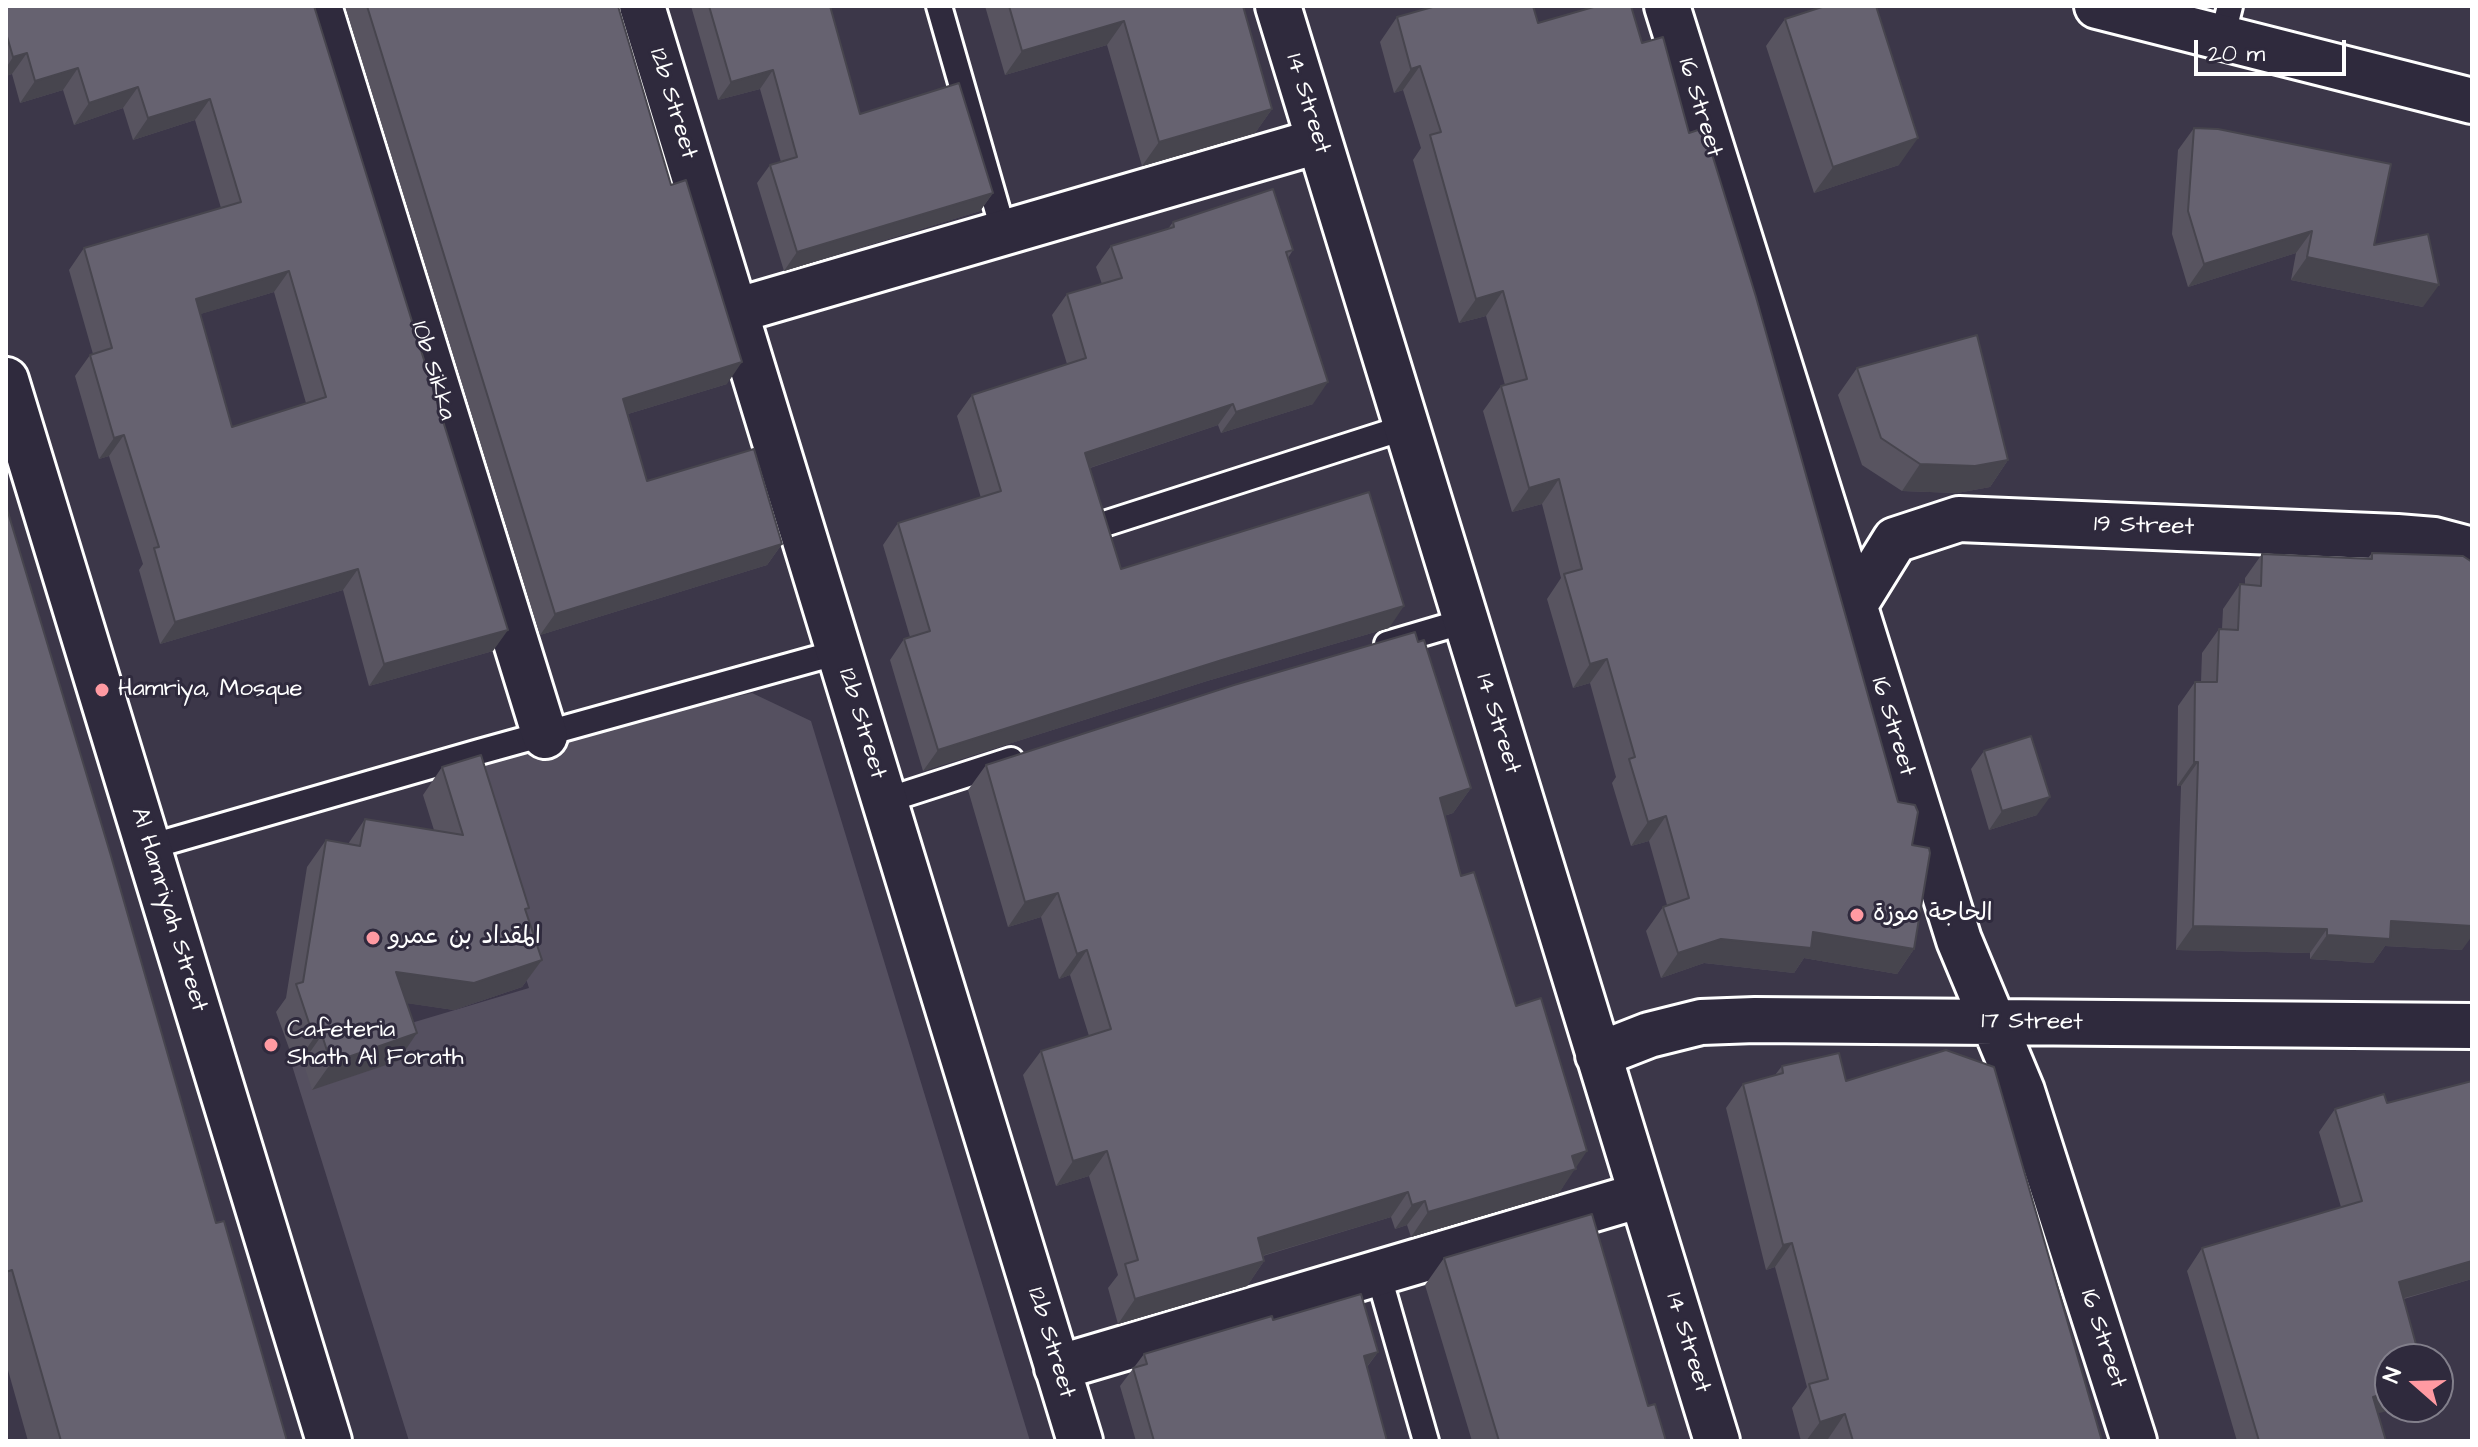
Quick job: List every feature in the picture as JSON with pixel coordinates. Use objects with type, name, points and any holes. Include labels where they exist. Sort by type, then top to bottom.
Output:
[{"type":"street","name":"10b Sikka","points":[[319,6],[545,736]]},
{"type":"street","name":"12b Street","points":[[642,6],[1080,1441]]},
{"type":"street","name":"14 Street","points":[[1278,6],[1717,1441]]},
{"type":"street","name":"16 Street","points":[[1667,6],[1959,940],[2022,1091],[2134,1441]]},
{"type":"street","points":[[2097,6],[2226,22],[2472,101]]},
{"type":"street","points":[[735,311],[1318,141]]},
{"type":"street","name":"Al Hamriyah Street","points":[[6,380],[329,1441]]},
{"type":"street","name":"19 Street","points":[[1854,606],[1895,540],[1959,519],[2397,537],[2434,540],[2472,550]]},
{"type":"street","name":"17 Street","points":[[1598,1055],[1649,1035],[1701,1022],[2472,1026]]},
{"type":"street","points":[[1057,1368],[1641,1195]]},
{"type":"lane","points":[[939,6],[1004,233]]},
{"type":"lane","points":[[1101,525],[1406,427]]},
{"type":"lane","points":[[1361,652],[1465,621]]},
{"type":"lane","points":[[149,847],[839,652]]},
{"type":"lane","points":[[884,801],[1033,753]]},
{"type":"lane","points":[[1378,1273],[1426,1441]]},
{"type":"shaded area","points":[[752,693],[811,721],[1030,1441],[409,1441],[290,1059],[529,988],[456,762]]},
{"type":"building","points":[[6,6],[314,6],[508,630],[384,664],[358,569],[175,622],[154,548],[159,547],[124,435],[114,438],[90,355],[112,348],[84,248],[241,202],[210,99],[148,118],[138,87],[89,103],[78,68],[35,81],[27,53],[13,57],[6,33]],"holes":[[[289,271],[326,397],[232,427],[196,299]]]},
{"type":"building","points":[[367,6],[618,6],[671,185],[686,180],[742,362],[623,399],[647,481],[754,449],[782,544],[555,614]]},
{"type":"building","points":[[709,6],[830,6],[860,114],[959,83],[993,193],[797,252],[770,165],[797,157],[773,70],[731,82]]},
{"type":"building","points":[[1009,6],[1243,6],[1272,109],[1159,142],[1124,21],[1022,51]]},
{"type":"building","points":[[1436,6],[1533,6],[1538,23],[1597,6],[1631,6],[1642,43],[1663,37],[1689,133],[1704,128],[1756,297],[1898,802],[1915,805],[1918,812],[1912,845],[1929,848],[1914,949],[1813,932],[1811,948],[1721,939],[1678,953],[1663,907],[1689,898],[1666,816],[1648,822],[1629,759],[1635,757],[1607,659],[1590,664],[1564,574],[1582,569],[1559,479],[1529,488],[1501,386],[1527,379],[1503,291],[1476,299],[1430,135],[1441,132],[1420,66],[1411,69],[1397,17]]},
{"type":"building","points":[[1825,6],[1876,6],[1918,138],[1833,167],[1785,19]]},
{"type":"building","points":[[2194,128],[2218,129],[2391,164],[2374,245],[2428,234],[2439,285],[2307,257],[2312,231],[2204,264],[2188,211]]},
{"type":"building","points":[[1273,189],[1293,250],[1286,252],[1328,382],[1236,412],[1233,404],[1085,453],[1121,569],[1369,492],[1404,606],[938,750],[904,639],[930,631],[898,523],[1001,491],[972,395],[1086,358],[1067,294],[1122,278],[1111,246],[1174,227],[1173,222]]},
{"type":"building","points":[[1977,335],[2008,460],[1975,466],[1920,464],[1881,438],[1857,368]]},
{"type":"building","points":[[6,509],[111,856],[216,1223],[224,1221],[287,1441],[61,1441],[12,1270],[6,1272]]},
{"type":"building","points":[[2372,553],[2463,556],[2472,562],[2472,926],[2391,921],[2390,939],[2327,935],[2327,929],[2193,926],[2198,762],[2194,762],[2195,682],[2217,682],[2219,629],[2238,630],[2240,584],[2261,586],[2262,554],[2372,559]]},
{"type":"building","points":[[1415,632],[1418,642],[1424,640],[1471,788],[1440,798],[1461,876],[1474,872],[1516,1006],[1541,998],[1587,1151],[1572,1156],[1576,1169],[1428,1212],[1425,1201],[1412,1205],[1408,1192],[1258,1238],[1264,1261],[1135,1299],[1125,1264],[1138,1260],[1107,1151],[1073,1161],[1041,1051],[1111,1029],[1087,950],[1077,954],[1058,893],[1025,902],[986,765],[1234,685]]},
{"type":"building","points":[[2031,736],[2050,797],[2002,811],[1984,751]]},
{"type":"building","points":[[481,755],[542,960],[474,983],[396,972],[417,1033],[331,1063],[322,1035],[314,1038],[296,984],[303,982],[326,840],[360,846],[365,819],[463,835],[442,767]]},
{"type":"building","points":[[1946,1050],[1994,1067],[2102,1441],[1853,1441],[1845,1414],[1820,1422],[1809,1384],[1828,1379],[1792,1243],[1783,1245],[1743,1084],[1783,1073],[1782,1066],[1839,1053],[1846,1081]]},
{"type":"building","points":[[2472,1081],[2472,1261],[2399,1282],[2416,1343],[2374,1343],[2374,1423],[2381,1423],[2386,1441],[2259,1441],[2202,1248],[2362,1201],[2335,1109],[2384,1094],[2387,1103]]},
{"type":"building","points":[[1592,1214],[1648,1406],[1655,1404],[1666,1441],[1499,1441],[1444,1258]]},
{"type":"building","points":[[1361,1294],[1378,1352],[1364,1356],[1387,1441],[1154,1441],[1133,1368],[1147,1364],[1144,1354],[1272,1316],[1273,1320]]},
{"type":"place","name":"Hamriya, Mosque","points":[[102,690]]},
{"type":"place","name":"الحاجة موزة","points":[[1857,915]]},
{"type":"place","name":"المقداد بن عمرو","points":[[373,938]]},
{"type":"place","name":"Cafeteria Shath Al Forath","points":[[271,1045]]}]
